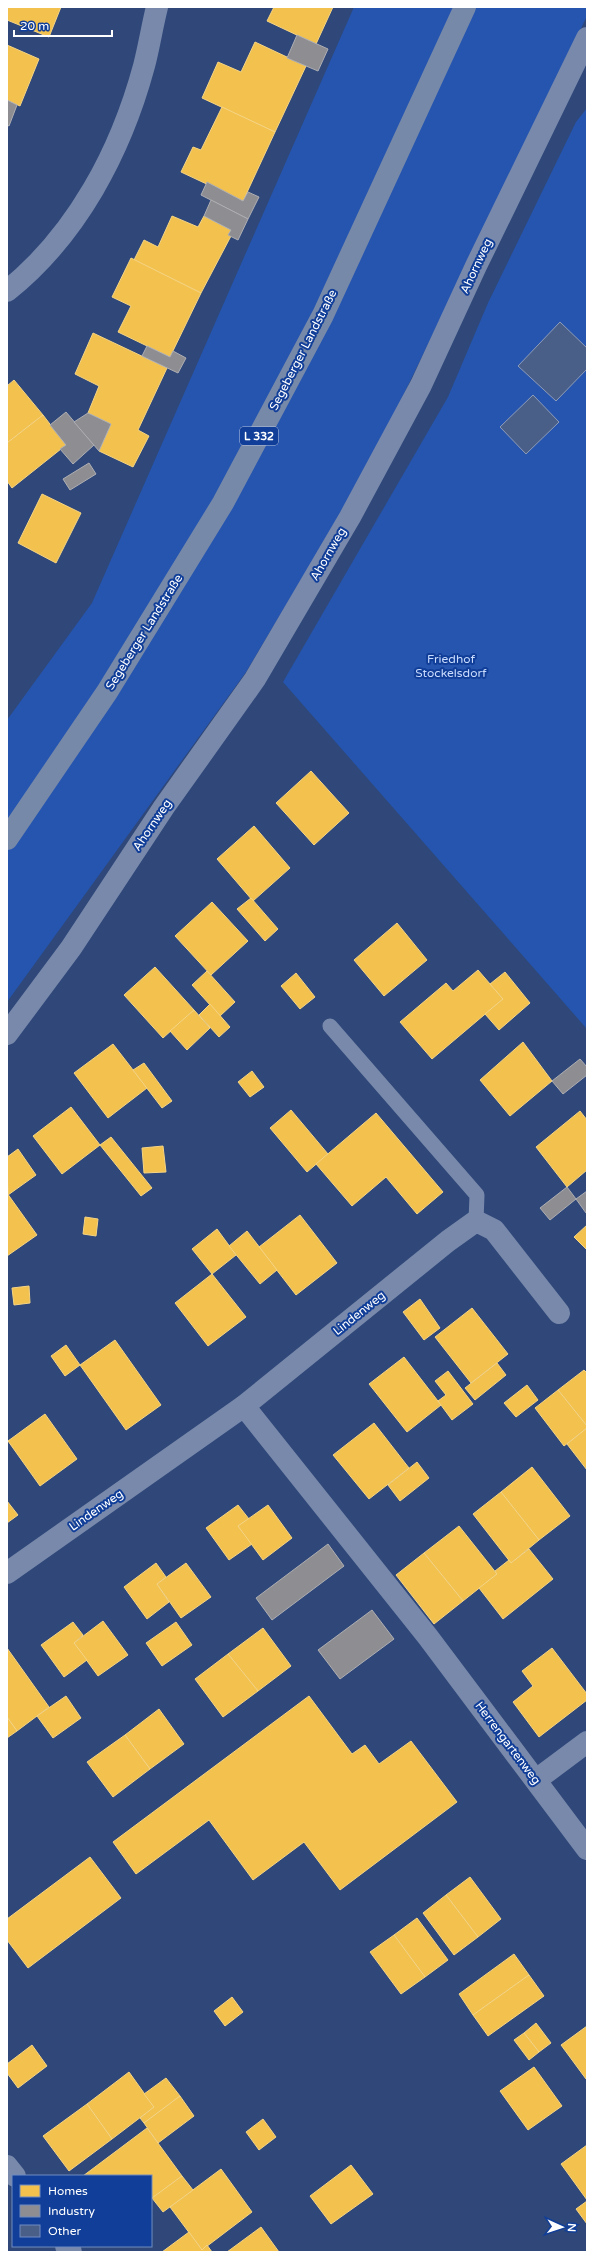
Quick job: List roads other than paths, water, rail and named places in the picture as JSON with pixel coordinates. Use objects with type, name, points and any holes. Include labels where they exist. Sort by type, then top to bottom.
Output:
[{"type":"main road","name":"Segeberger Landstraße","points":[[7,839],[107,692],[223,503],[323,315],[465,7]]},
{"type":"street","points":[[7,291],[47,251],[74,220],[109,161],[126,119],[144,66],[156,7]]},
{"type":"street","name":"Ahornweg","points":[[7,1034],[71,948],[164,807],[256,678],[350,517],[421,385],[476,266],[587,38]]},
{"type":"street","points":[[476,1221],[494,1230],[559,1313]]},
{"type":"street","name":"Lindenweg","points":[[7,1573],[244,1406],[448,1241],[476,1221]]},
{"type":"street","name":"Herrengartenweg","points":[[244,1406],[428,1637],[587,1849]]},
{"type":"street","points":[[536,1780],[587,1742]]},
{"type":"street","points":[[7,2166],[14,2175]]},
{"type":"lane","points":[[330,1026],[476,1195],[476,1221]]},
{"type":"park label","name":"Friedhof Stockelsdorf","points":[[451,666]]}]
